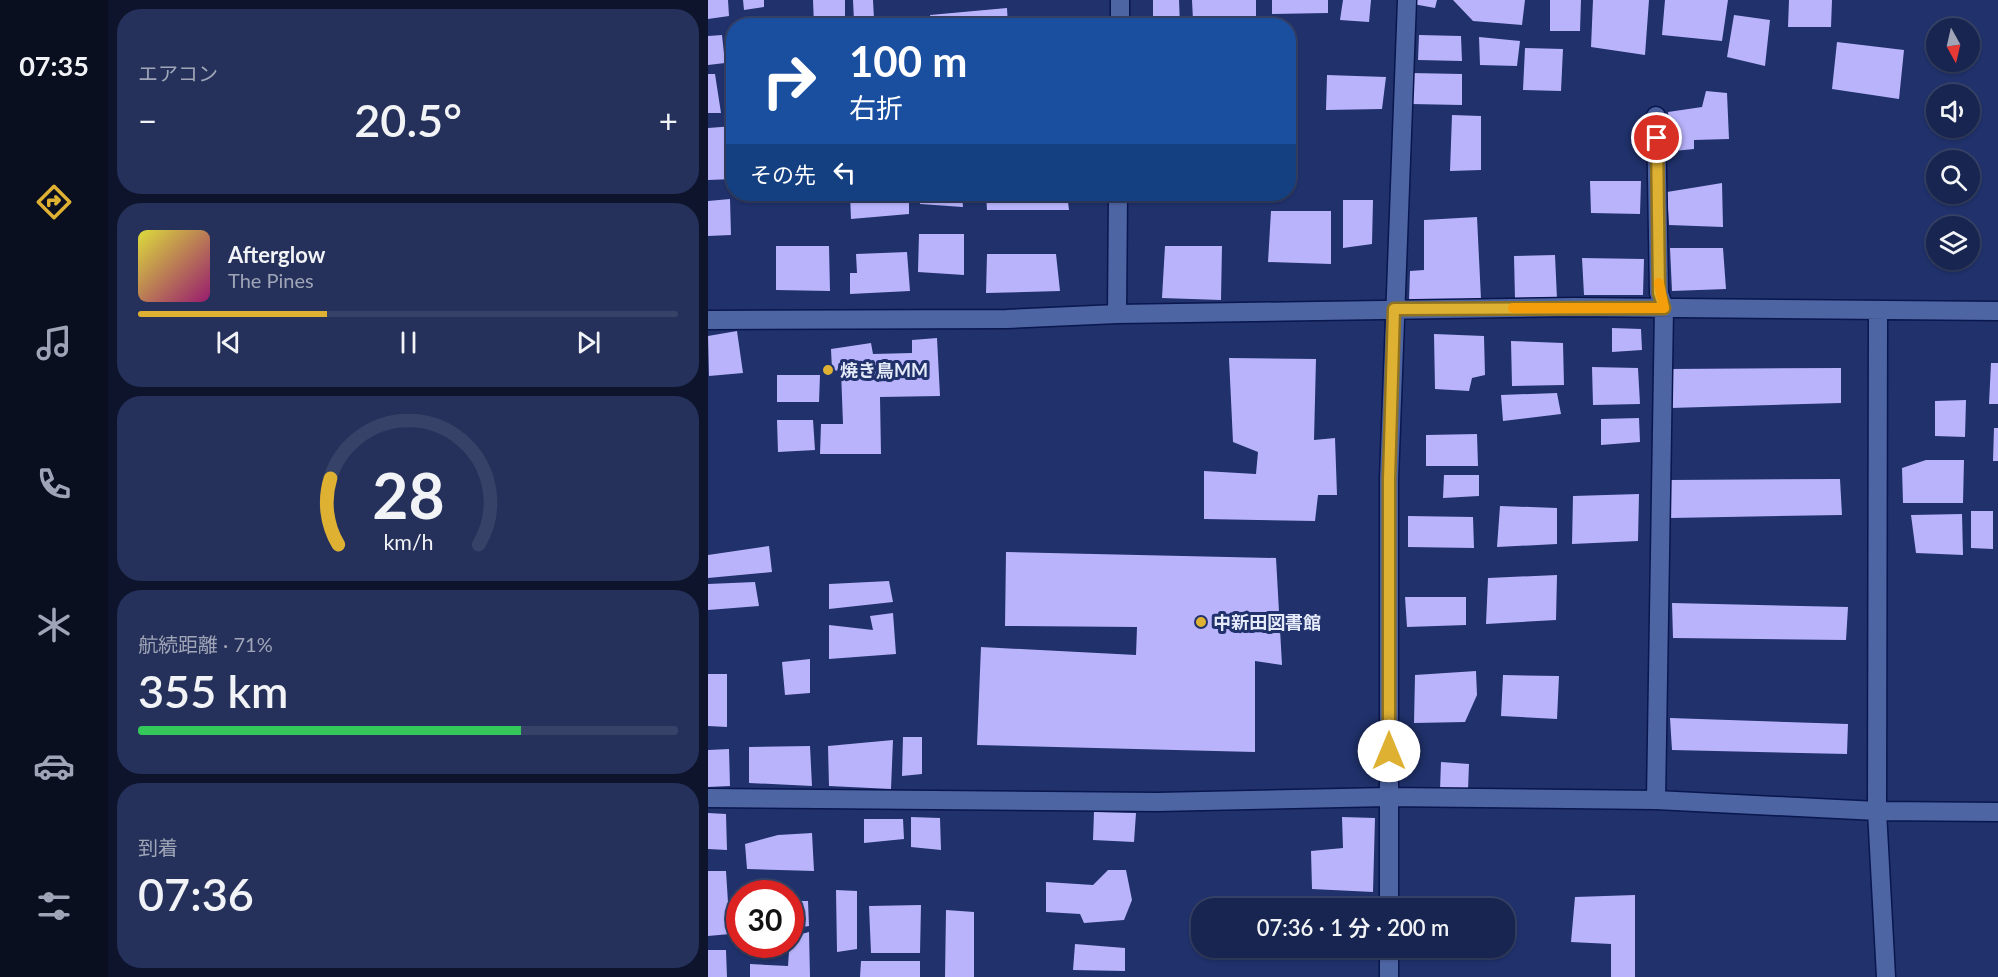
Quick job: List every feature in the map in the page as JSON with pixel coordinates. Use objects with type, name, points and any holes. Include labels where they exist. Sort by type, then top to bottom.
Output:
[{"type":"street","points":[[1120,0],[1120,18]]},
{"type":"street","points":[[1389,898],[1389,479],[1407,0]]},
{"type":"street","points":[[1656,116],[1659,293],[1664,308],[1656,800]]},
{"type":"street","points":[[1117,314],[1118,201]]},
{"type":"street","points":[[708,320],[1007,319],[1117,314],[1394,309],[1664,308],[1998,311]]},
{"type":"street","points":[[1878,311],[1877,811],[1886,977]]},
{"type":"street","points":[[708,798],[1157,802],[1388,797],[1656,800],[1877,811],[1998,812]]},
{"type":"street","points":[[1389,958],[1389,977]]},
{"type":"building","points":[[708,0],[728,0],[729,16],[708,19]]},
{"type":"building","points":[[743,0],[764,0],[764,7],[744,10]]},
{"type":"building","points":[[813,0],[845,0],[845,18],[814,18]]},
{"type":"building","points":[[853,0],[873,0],[874,18],[854,18]]},
{"type":"building","points":[[1153,0],[1179,0],[1180,18],[1153,18]]},
{"type":"building","points":[[1192,0],[1256,0],[1256,18],[1193,18]]},
{"type":"building","points":[[1272,0],[1328,0],[1328,13],[1272,14]]},
{"type":"building","points":[[1343,0],[1371,0],[1369,22],[1340,20]]},
{"type":"building","points":[[1414,0],[1437,0],[1435,8],[1413,4]]},
{"type":"building","points":[[1453,0],[1525,0],[1522,25],[1473,21]]},
{"type":"building","points":[[1550,0],[1581,0],[1580,31],[1550,31]]},
{"type":"building","points":[[1593,0],[1649,0],[1645,55],[1591,47]]},
{"type":"building","points":[[1665,0],[1728,0],[1722,41],[1662,35]]},
{"type":"building","points":[[1789,0],[1832,0],[1831,27],[1788,27]]},
{"type":"building","points":[[1007,8],[1008,18],[931,18],[930,15]]},
{"type":"building","points":[[1734,15],[1770,20],[1765,66],[1727,57]]},
{"type":"building","points":[[722,35],[725,63],[708,65],[708,36]]},
{"type":"building","points":[[1419,35],[1461,36],[1462,61],[1418,60]]},
{"type":"building","points":[[1479,37],[1520,41],[1517,66],[1480,65]]},
{"type":"building","points":[[1837,42],[1904,50],[1899,99],[1832,89]]},
{"type":"building","points":[[1525,48],[1563,49],[1561,91],[1523,90]]},
{"type":"building","points":[[1411,73],[1462,74],[1462,105],[1411,104]]},
{"type":"building","points":[[708,74],[715,74],[721,113],[708,113]]},
{"type":"building","points":[[1327,75],[1386,77],[1382,109],[1326,110]]},
{"type":"building","points":[[1706,91],[1727,93],[1729,139],[1694,140],[1694,149],[1674,151],[1668,112],[1702,107]]},
{"type":"building","points":[[1452,115],[1481,116],[1481,170],[1450,171]]},
{"type":"building","points":[[726,127],[726,179],[708,180],[708,128]]},
{"type":"building","points":[[1590,181],[1641,181],[1640,214],[1591,213]]},
{"type":"building","points":[[1722,183],[1723,227],[1669,225],[1667,192]]},
{"type":"building","points":[[1343,200],[1373,200],[1372,244],[1343,248]]},
{"type":"building","points":[[708,201],[730,201],[731,235],[708,236]]},
{"type":"building","points":[[850,201],[909,201],[909,214],[851,219]]},
{"type":"building","points":[[920,201],[963,201],[963,207],[920,204]]},
{"type":"building","points":[[986,201],[1068,201],[1069,210],[987,210]]},
{"type":"building","points":[[1271,211],[1331,211],[1331,264],[1268,262]]},
{"type":"building","points":[[1477,217],[1481,299],[1409,301],[1410,271],[1424,270],[1424,220]]},
{"type":"building","points":[[919,234],[964,234],[964,275],[918,272]]},
{"type":"building","points":[[776,246],[829,246],[830,291],[776,290]]},
{"type":"building","points":[[1165,246],[1222,246],[1221,300],[1162,298]]},
{"type":"building","points":[[1670,248],[1723,248],[1726,289],[1672,291]]},
{"type":"building","points":[[907,252],[910,291],[850,294],[850,273],[857,273],[856,254]]},
{"type":"building","points":[[987,254],[1056,254],[1060,291],[986,293]]},
{"type":"building","points":[[1555,255],[1557,299],[1515,299],[1514,256]]},
{"type":"building","points":[[1582,258],[1644,259],[1643,295],[1584,295]]},
{"type":"building","points":[[1612,328],[1641,329],[1642,350],[1612,352]]},
{"type":"building","points":[[737,331],[743,373],[709,376],[708,336]]},
{"type":"building","points":[[1434,334],[1484,336],[1485,375],[1472,378],[1469,391],[1435,389]]},
{"type":"building","points":[[937,338],[940,396],[880,397],[881,454],[820,454],[821,424],[843,424],[841,371],[832,370],[831,349],[871,343],[873,354],[912,353],[912,340]]},
{"type":"building","points":[[1511,341],[1563,343],[1564,385],[1512,386]]},
{"type":"building","points":[[1229,358],[1316,359],[1314,440],[1335,438],[1337,495],[1318,495],[1315,521],[1204,519],[1204,471],[1256,474],[1258,452],[1233,442]]},
{"type":"building","points":[[1991,363],[1998,363],[1998,404],[1989,404]]},
{"type":"building","points":[[1592,367],[1638,368],[1640,404],[1593,405]]},
{"type":"building","points":[[1841,368],[1841,403],[1670,408],[1669,369]]},
{"type":"building","points":[[777,375],[820,375],[819,402],[777,402]]},
{"type":"building","points":[[1557,393],[1561,414],[1503,421],[1501,395]]},
{"type":"building","points":[[1966,400],[1965,437],[1935,436],[1935,401]]},
{"type":"building","points":[[1639,418],[1640,442],[1601,445],[1601,419]]},
{"type":"building","points":[[777,420],[813,420],[815,450],[778,452]]},
{"type":"building","points":[[1994,428],[1998,428],[1998,461],[1993,461]]},
{"type":"building","points":[[1477,434],[1478,466],[1426,466],[1426,435]]},
{"type":"building","points":[[1926,460],[1964,460],[1963,503],[1903,503],[1902,468]]},
{"type":"building","points":[[1444,475],[1479,475],[1479,496],[1443,498]]},
{"type":"building","points":[[1840,479],[1842,515],[1671,518],[1669,480]]},
{"type":"building","points":[[1639,494],[1638,541],[1572,544],[1573,496]]},
{"type":"building","points":[[1500,506],[1557,508],[1557,544],[1497,547]]},
{"type":"building","points":[[1971,511],[1993,511],[1993,549],[1971,548]]},
{"type":"building","points":[[1962,514],[1963,555],[1916,553],[1911,515]]},
{"type":"building","points":[[1408,516],[1473,517],[1474,548],[1408,547]]},
{"type":"building","points":[[769,546],[772,572],[708,578],[708,555]]},
{"type":"building","points":[[1006,552],[1276,558],[1282,665],[1255,661],[1255,752],[977,745],[981,647],[1136,655],[1137,627],[1005,626]]},
{"type":"building","points":[[1557,575],[1556,620],[1486,624],[1488,578]]},
{"type":"building","points":[[889,581],[893,602],[829,609],[829,584]]},
{"type":"building","points":[[755,582],[759,606],[708,610],[708,584]]},
{"type":"building","points":[[1405,597],[1466,597],[1466,625],[1407,627]]},
{"type":"building","points":[[1672,603],[1848,607],[1846,640],[1673,638]]},
{"type":"building","points":[[893,613],[896,654],[829,659],[829,625],[873,630],[870,616]]},
{"type":"building","points":[[810,659],[810,693],[785,695],[782,662]]},
{"type":"building","points":[[1476,671],[1477,695],[1465,722],[1414,723],[1415,675]]},
{"type":"building","points":[[708,674],[727,674],[727,727],[708,726]]},
{"type":"building","points":[[1503,675],[1559,676],[1557,719],[1501,716]]},
{"type":"building","points":[[1670,718],[1848,724],[1847,754],[1672,750]]},
{"type":"building","points":[[903,737],[922,737],[922,774],[902,776]]},
{"type":"building","points":[[893,740],[891,789],[829,786],[828,746]]},
{"type":"building","points":[[810,746],[812,786],[749,783],[749,747]]},
{"type":"building","points":[[729,749],[730,786],[708,787],[708,750]]},
{"type":"building","points":[[1441,762],[1469,764],[1468,790],[1440,790]]},
{"type":"building","points":[[1094,812],[1136,813],[1134,842],[1093,840]]},
{"type":"building","points":[[708,813],[726,814],[727,850],[708,849]]},
{"type":"building","points":[[911,817],[940,818],[941,850],[911,847]]},
{"type":"building","points":[[1342,817],[1375,818],[1373,892],[1312,889],[1311,851],[1343,848]]},
{"type":"building","points":[[864,819],[903,819],[904,839],[864,843]]},
{"type":"building","points":[[812,833],[814,871],[747,869],[745,844],[778,835]]},
{"type":"building","points":[[1108,870],[1126,870],[1132,900],[1124,920],[1084,923],[1080,914],[1046,912],[1046,882],[1093,885]]},
{"type":"building","points":[[708,871],[726,871],[726,934],[708,936]]},
{"type":"building","points":[[836,890],[857,891],[857,949],[837,952]]},
{"type":"building","points":[[1635,895],[1635,977],[1611,977],[1611,944],[1571,942],[1575,897]]},
{"type":"building","points":[[804,901],[808,901],[809,926],[804,927]]},
{"type":"building","points":[[921,905],[920,953],[871,953],[869,906]]},
{"type":"building","points":[[946,910],[974,912],[974,977],[945,977]]},
{"type":"building","points":[[809,932],[810,977],[750,977],[750,964],[788,966],[789,958],[804,958],[804,933]]},
{"type":"building","points":[[1075,944],[1125,948],[1125,971],[1073,970]]},
{"type":"building","points":[[708,950],[726,950],[727,977],[708,977]]},
{"type":"building","points":[[1219,958],[1297,958],[1219,960]]},
{"type":"building","points":[[861,961],[920,961],[920,977],[860,977]]},
{"type":"slow traffic","points":[[1513,308],[1664,308],[1659,293],[1659,283]]},
{"type":"place","name":"焼き鳥MM","points":[[828,370]]},
{"type":"place","name":"中新田図書館","points":[[1201,622]]},
{"type":"route","points":[[1389,751],[1389,479],[1394,309],[1664,308],[1659,293],[1657,138]]}]
